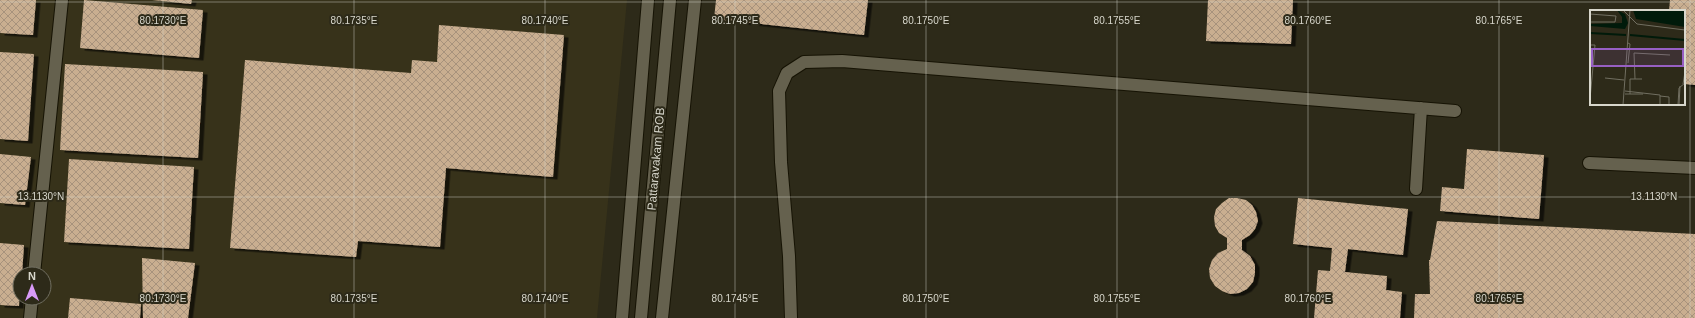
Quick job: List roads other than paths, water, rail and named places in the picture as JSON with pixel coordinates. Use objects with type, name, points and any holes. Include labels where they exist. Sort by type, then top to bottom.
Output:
[{"type":"street","points":[[35,266],[62,0]]},
{"type":"street","points":[[622,318],[648,0]]},
{"type":"street","name":"Pattaravakam ROB","points":[[641,318],[670,0]]},
{"type":"street","points":[[662,318],[695,0]]},
{"type":"street","points":[[791,318],[789,256],[780,139],[779,91],[787,73],[804,62],[842,61],[1455,111]]},
{"type":"street","points":[[1416,189],[1421,108]]},
{"type":"street","points":[[1589,163],[1695,168]]},
{"type":"street","points":[[30,318],[31,306]]}]
